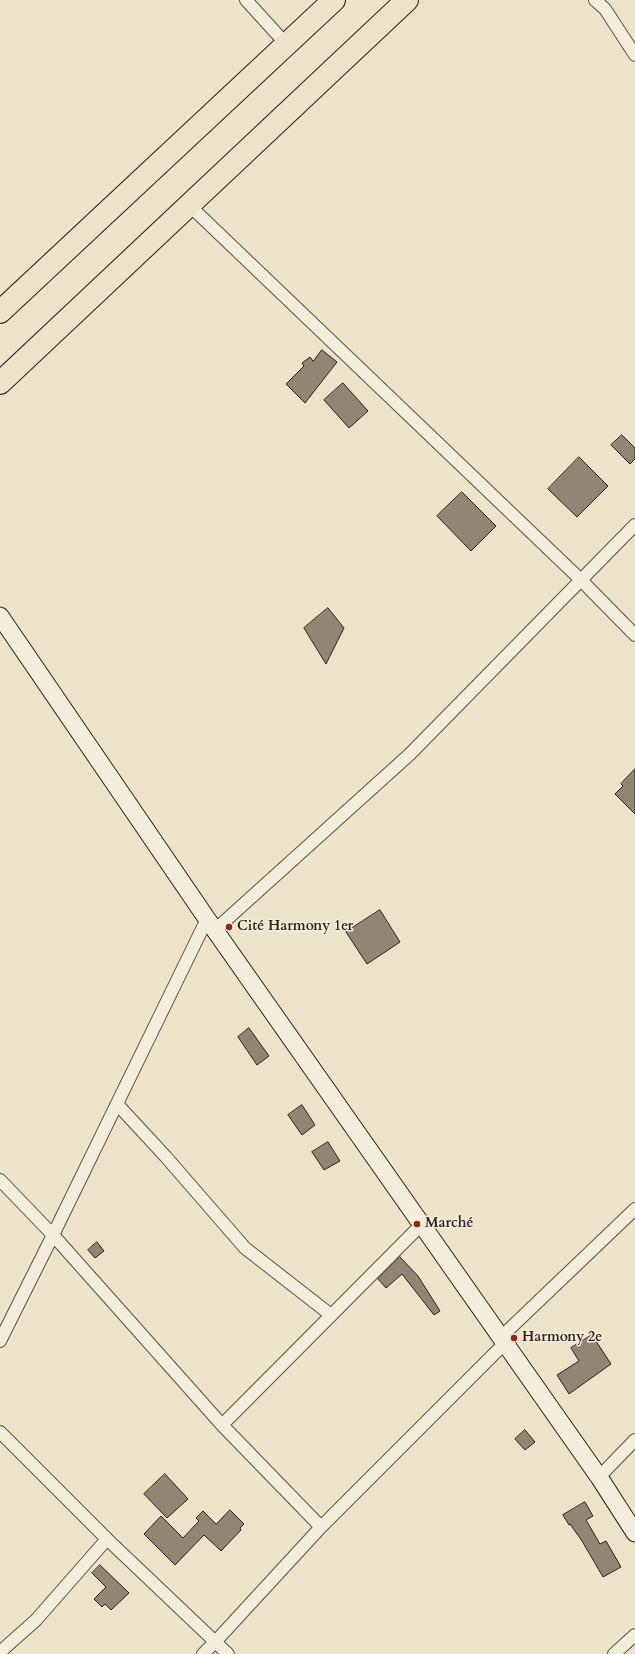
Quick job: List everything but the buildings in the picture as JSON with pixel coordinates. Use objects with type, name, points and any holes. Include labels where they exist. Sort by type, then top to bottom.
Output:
[{"type":"highway","points":[[0,312],[334,0]]},
{"type":"highway","points":[[0,383],[406,0]]},
{"type":"street","points":[[246,0],[286,44]]},
{"type":"street","points":[[595,0],[605,9],[635,55]]},
{"type":"street","points":[[189,205],[581,580],[635,635]]},
{"type":"street","points":[[0,1341],[117,1104],[211,925],[410,754],[635,525]]},
{"type":"street","points":[[0,616],[211,925],[599,1477],[635,1533]]},
{"type":"street","points":[[117,1104],[166,1157],[245,1248],[332,1315]]},
{"type":"street","points":[[0,1180],[53,1235],[222,1425],[321,1527]]},
{"type":"street","points":[[203,1654],[216,1642],[321,1527],[502,1341],[635,1209]]},
{"type":"street","points":[[222,1425],[422,1224]]},
{"type":"street","points":[[0,1432],[107,1539],[228,1654]]},
{"type":"street","points":[[599,1477],[635,1440]]},
{"type":"street","points":[[0,1652],[36,1620],[107,1539]]},
{"type":"street","points":[[614,1654],[635,1635]]},
{"type":"place","name":"Cité Harmony 1er","points":[[229,927]]},
{"type":"place","name":"Marché","points":[[417,1224]]},
{"type":"place","name":"Harmony 2e","points":[[514,1338]]}]
